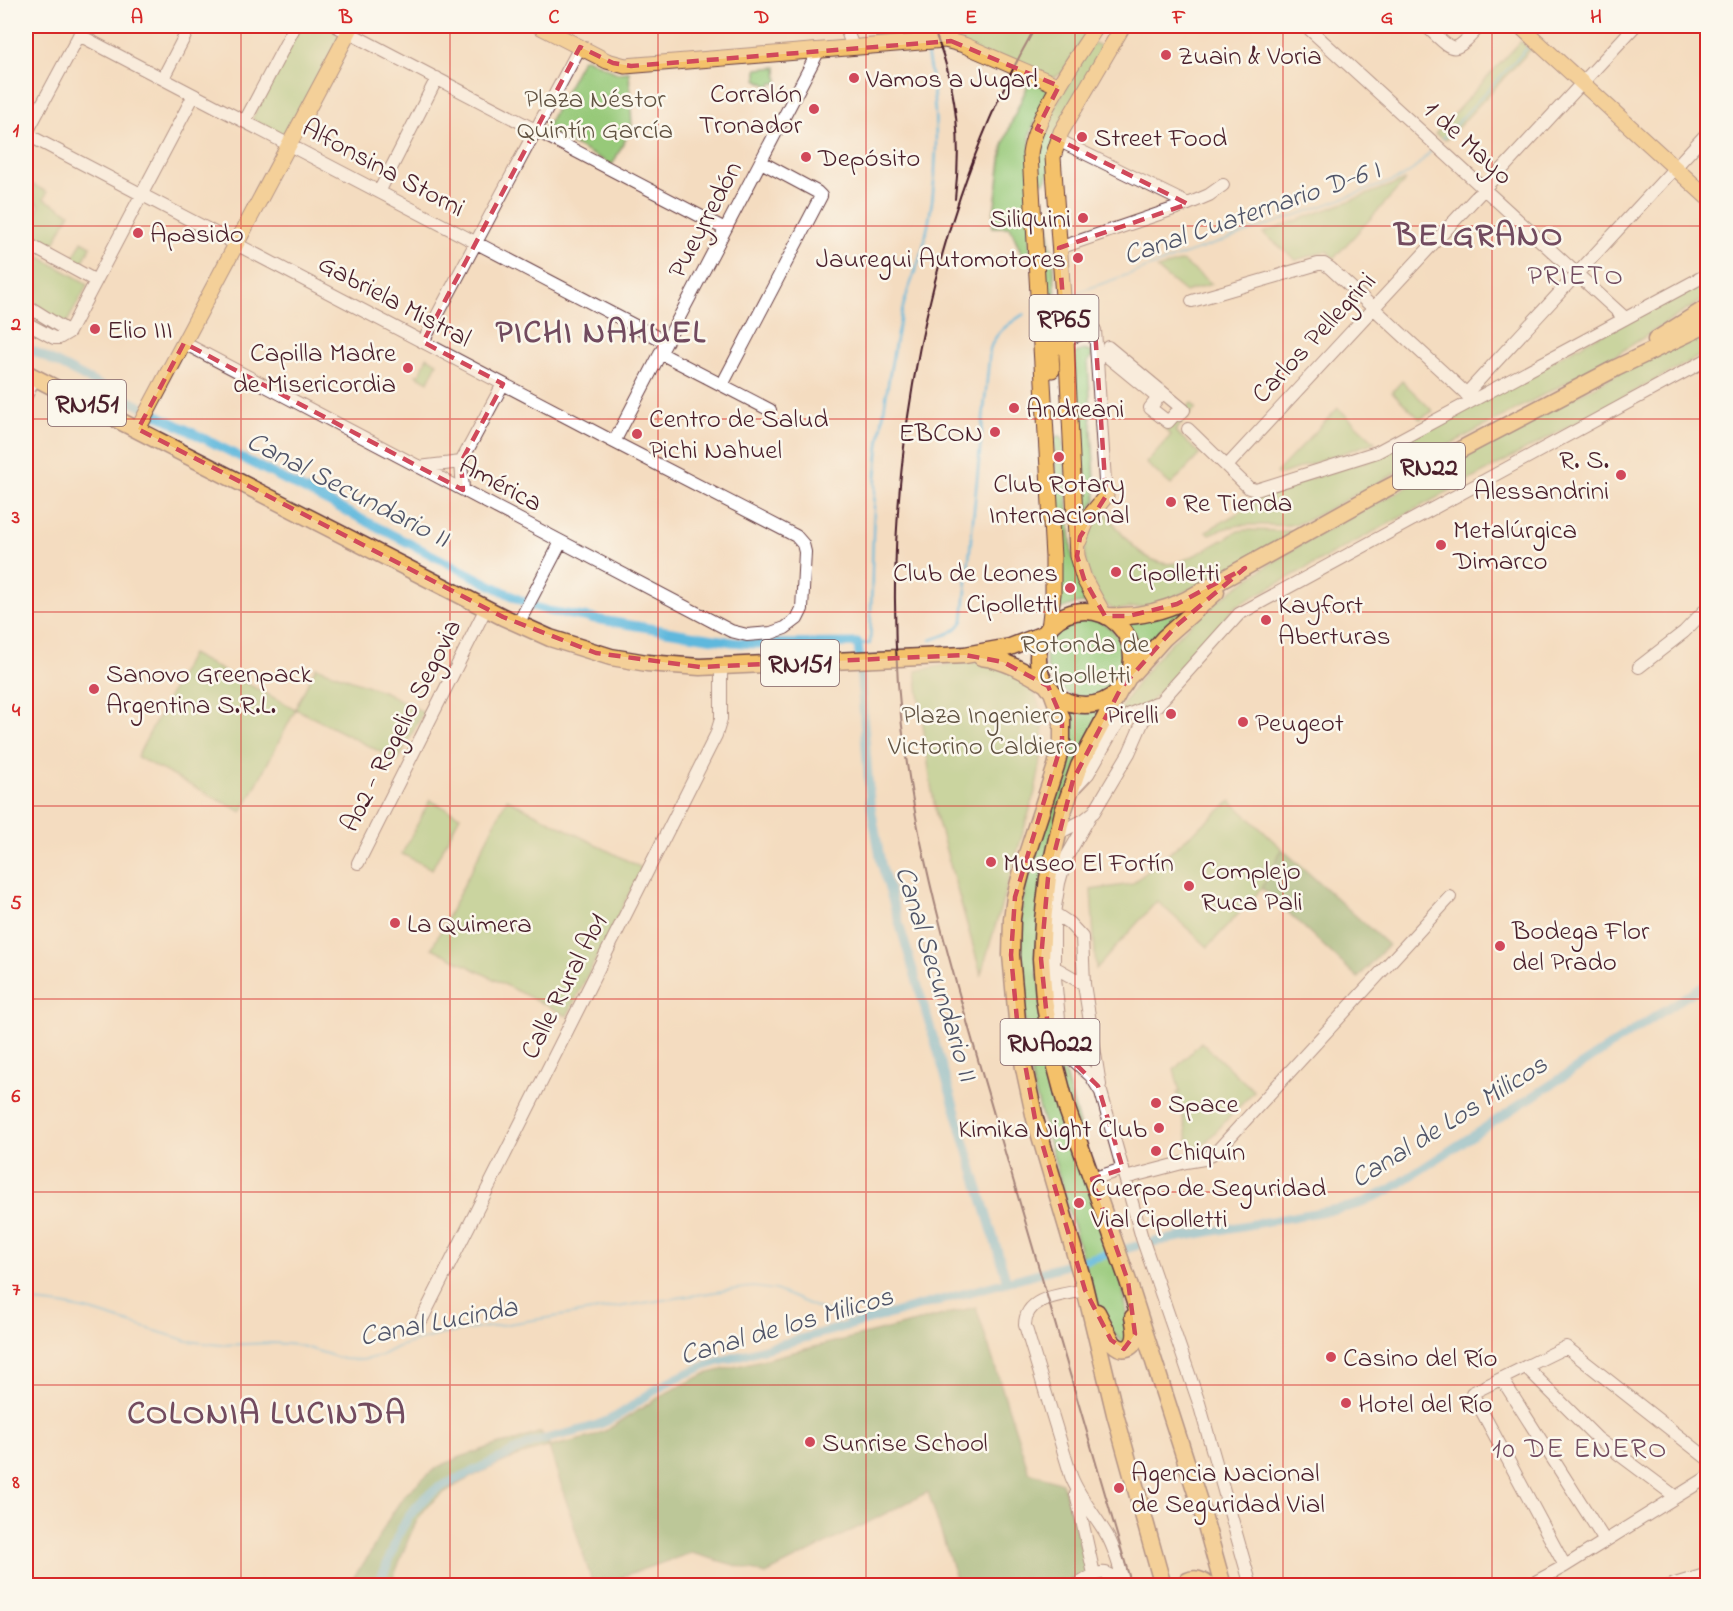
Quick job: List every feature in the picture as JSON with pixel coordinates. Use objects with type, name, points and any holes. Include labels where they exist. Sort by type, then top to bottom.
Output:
[{"type":"highway","name":"RN22","points":[[1616,368],[1707,307]]},
{"type":"highway","name":"RN22","points":[[1047,631],[1070,613],[1087,611],[1106,615],[1142,615],[1166,609],[1186,600],[1376,494],[1616,368],[1707,324]]},
{"type":"highway","name":"RN151","points":[[30,375],[486,608],[565,644],[611,657],[664,665],[721,667],[965,656],[988,658],[1018,668],[1049,687]]},
{"type":"highway","name":"RN22","points":[[1049,687],[1057,695],[1073,703],[1090,704],[1107,699],[1123,685],[1143,660],[1176,626],[1245,568]]},
{"type":"highway","points":[[1106,615],[1115,621],[1125,633],[1131,649],[1131,666],[1123,685]]},
{"type":"highway","name":"RN151","points":[[965,656],[1010,647],[1047,631]]},
{"type":"highway","points":[[1047,631],[1041,644],[1039,661],[1040,670],[1049,687]]},
{"type":"highway","name":"RNA022","points":[[1123,685],[1079,766],[1057,834],[1048,878],[1042,940],[1042,981],[1049,1038],[1064,1100],[1128,1281],[1202,1511],[1223,1586]]},
{"type":"highway","name":"RNA022","points":[[1049,687],[1062,719],[1062,742],[1017,888],[1012,919],[1011,955],[1017,1020],[1029,1095],[1084,1286],[1117,1422],[1163,1586]]},
{"type":"highway","points":[[1084,1286],[1113,1343],[1124,1349],[1133,1342],[1135,1334],[1128,1281]]},
{"type":"highway","points":[[1182,1586],[1188,1580],[1197,1579],[1209,1586]]},
{"type":"main road","points":[[539,26],[556,29],[580,47],[613,63],[625,66],[939,40],[951,41],[1059,86]]},
{"type":"main road","name":"RP65","points":[[1047,631],[1054,570],[1030,162],[1031,145],[1059,86],[1097,26]]},
{"type":"main road","points":[[1520,26],[1585,79]]},
{"type":"main road","points":[[1533,26],[1585,79],[1677,164],[1707,198]]},
{"type":"main road","points":[[138,429],[289,144],[346,28]]},
{"type":"main road","name":"RP65","points":[[1106,615],[1084,579],[1077,556],[1066,339],[1053,157],[1058,140],[1117,28]]},
{"type":"main road","points":[[1677,164],[1707,186]]},
{"type":"main road","points":[[1033,204],[1056,202]]},
{"type":"main road","points":[[1066,339],[1054,346],[1052,351],[1053,387],[1045,413],[1070,411]]},
{"type":"main road","points":[[1077,556],[1085,524],[1106,496]]},
{"type":"street","points":[[163,78],[190,26]]},
{"type":"street","points":[[245,121],[295,26]]},
{"type":"street","points":[[845,26],[853,47]]},
{"type":"street","name":"1 de Mayo","points":[[1306,26],[1625,318]]},
{"type":"street","points":[[1426,26],[1454,48],[1461,46],[1480,26]]},
{"type":"street","name":"Carlos Pellegrini","points":[[1227,466],[1635,26]]},
{"type":"street","points":[[346,28],[725,229]]},
{"type":"street","points":[[26,134],[81,30]]},
{"type":"street","name":"Alfonsina Storni","points":[[81,30],[194,95],[666,342]]},
{"type":"street","points":[[423,342],[580,47]]},
{"type":"street","name":"Pueyrredón","points":[[614,442],[819,50]]},
{"type":"street","points":[[379,192],[437,78]]},
{"type":"street","points":[[26,323],[54,338],[59,338],[69,332],[194,95]]},
{"type":"street","points":[[1469,397],[1488,370],[1707,132]]},
{"type":"street","name":"Gabriela Mistral","points":[[26,134],[800,539],[805,552],[802,609],[799,616]]},
{"type":"street","points":[[1058,140],[1188,204]]},
{"type":"street","points":[[722,385],[820,195],[761,162]]},
{"type":"street","points":[[1059,248],[1188,204],[1209,195],[1223,185]]},
{"type":"street","points":[[26,243],[96,281]]},
{"type":"street","points":[[1192,301],[1322,263],[1469,397]]},
{"type":"street","points":[[1188,429],[1252,490],[1372,454],[1469,397],[1499,386],[1707,274]]},
{"type":"street","points":[[26,304],[69,332]]},
{"type":"street","points":[[1066,339],[1095,330],[1106,496]]},
{"type":"street","name":"América","points":[[184,343],[735,633],[747,635],[776,632],[789,626],[799,616]]},
{"type":"street","points":[[1108,347],[1184,410],[1179,415],[1176,413],[1168,422],[1150,408],[1158,398],[1108,357],[1108,347]]},
{"type":"street","points":[[660,353],[770,410]]},
{"type":"street","points":[[1062,1050],[1054,967],[1054,913],[1066,858],[1129,753],[1143,720],[1234,619],[1245,610],[1707,359]]},
{"type":"street","points":[[1488,370],[1486,376],[1488,383],[1492,386],[1499,386]]},
{"type":"street","points":[[26,396],[30,375]]},
{"type":"street","points":[[463,490],[461,462],[503,384]]},
{"type":"street","points":[[419,467],[461,462]]},
{"type":"street","points":[[518,624],[561,542]]},
{"type":"street","points":[[1639,667],[1684,632],[1707,607]]},
{"type":"street","name":"A02 - Rogelio Segovia","points":[[358,863],[486,608]]},
{"type":"street","name":"Calle Rural A01","points":[[422,1320],[716,735],[721,718],[721,667]]},
{"type":"street","points":[[1068,795],[1088,774],[1115,726],[1130,714],[1160,702]]},
{"type":"street","points":[[1115,726],[1126,723],[1136,735]]},
{"type":"street","points":[[1057,834],[1089,817]]},
{"type":"street","points":[[1092,1179],[1204,1159],[1217,1151],[1450,897]]},
{"type":"street","points":[[1054,913],[1070,923],[1082,937],[1084,984],[1101,1092],[1142,1238],[1200,1407],[1251,1586]]},
{"type":"street","points":[[1054,967],[1084,984]]},
{"type":"street","points":[[1049,1038],[1091,1076],[1101,1092]]},
{"type":"street","points":[[1084,1286],[1040,1301],[1029,1310],[1025,1320],[1075,1486],[1094,1574]]},
{"type":"street","points":[[1565,1566],[1472,1393],[1566,1347],[1707,1459]]},
{"type":"street","points":[[1526,1367],[1597,1438],[1676,1497]]},
{"type":"street","points":[[1502,1379],[1605,1540]]},
{"type":"street","points":[[1528,1586],[1565,1566],[1707,1477]]},
{"type":"street","points":[[1075,1486],[1109,1538],[1117,1557],[1124,1586]]},
{"type":"street","points":[[1075,1586],[1094,1574],[1107,1572],[1116,1577],[1124,1586]]},
{"type":"street","points":[[1668,1586],[1707,1574]]},
{"type":"highlighted area","points":[[951,41],[1059,86],[1037,129],[1188,204],[1059,248],[1066,339],[1095,330],[1106,496],[1080,537],[1077,556],[1084,579],[1105,616],[1129,616],[1177,604],[1245,568],[1176,626],[1121,688],[1073,780],[1048,878],[1041,959],[1049,1038],[1098,1086],[1123,1169],[1092,1179],[1128,1281],[1135,1334],[1124,1349],[1111,1340],[1085,1290],[1035,1119],[1017,1020],[1011,955],[1015,897],[1062,742],[1062,719],[1048,686],[1003,662],[965,655],[700,667],[596,653],[503,617],[138,429],[184,343],[463,490],[461,462],[503,384],[423,342],[580,47],[613,63],[631,66]]},
{"type":"green space","points":[[300,26],[332,29],[341,36],[286,136],[283,136],[253,120],[253,117]]},
{"type":"green space","points":[[916,26],[1092,26],[1062,73],[1054,78],[921,37]]},
{"type":"green space","points":[[1521,41],[1530,50],[1446,140],[1435,134]]},
{"type":"green space","points":[[1094,43],[1101,46],[1100,52],[1047,179],[1041,182],[1034,158],[1038,136],[1090,46]]},
{"type":"green space","name":"Plaza Néstor Quintín García","points":[[586,58],[617,73],[629,72],[632,127],[612,165],[546,128],[582,60]]},
{"type":"green space","points":[[777,67],[778,83],[772,83],[770,87],[757,79],[757,69]]},
{"type":"green space","points":[[1031,78],[1049,87],[1030,135],[1030,254],[1022,254],[1010,227],[992,227],[1003,146]]},
{"type":"green space","points":[[1406,180],[1334,258],[1327,251],[1296,260],[1263,233]]},
{"type":"green space","points":[[26,181],[47,192],[44,199],[70,213],[52,247],[26,233],[40,205],[26,197]]},
{"type":"green space","points":[[1045,222],[1049,227],[1053,253],[1058,334],[1048,347],[1041,223]]},
{"type":"green space","points":[[82,241],[91,246],[82,263],[73,258]]},
{"type":"green space","points":[[26,249],[86,283],[87,286],[67,322],[62,322],[26,297]]},
{"type":"green space","points":[[1182,261],[1212,284],[1185,292],[1157,269]]},
{"type":"green space","points":[[1707,277],[1707,297],[1605,362],[1308,520],[1284,525],[1237,526],[1210,534],[1206,531],[1254,504],[1253,496],[1367,461]]},
{"type":"green space","points":[[1707,330],[1707,352],[1236,606],[1150,702],[1113,721],[1150,666],[1165,649],[1199,616],[1256,573],[1316,536],[1630,367]]},
{"type":"green space","points":[[1083,350],[1091,352],[1092,356],[1088,362],[1096,500],[1080,526],[1074,354]]},
{"type":"green space","points":[[427,357],[437,363],[428,382],[416,375],[420,374]]},
{"type":"green space","points":[[1402,381],[1433,411],[1420,419],[1392,392]]},
{"type":"green space","points":[[1191,403],[1196,408],[1175,431],[1200,454],[1171,485],[1146,463],[1171,435],[1163,427],[1176,413],[1180,415]]},
{"type":"green space","points":[[1338,408],[1375,442],[1279,475],[1276,473]]},
{"type":"green space","points":[[1057,436],[1063,440],[1072,555],[1095,604],[1075,604],[1056,612],[1060,599],[1061,581],[1054,442]]},
{"type":"green space","points":[[1102,509],[1125,537],[1143,554],[1164,563],[1175,563],[1190,558],[1238,531],[1290,531],[1292,533],[1235,567],[1158,605],[1114,610],[1107,605],[1095,588],[1085,556],[1087,534]]},
{"type":"green space","points":[[1209,592],[1138,658],[1135,641],[1125,622]]},
{"type":"green space","name":"Rotonda de Cipolletti","points":[[1085,619],[1100,622],[1117,636],[1124,658],[1121,673],[1107,690],[1085,697],[1070,694],[1053,680],[1046,658],[1049,643],[1063,626]]},
{"type":"green space","points":[[191,654],[295,709],[316,667],[385,692],[423,712],[398,761],[296,709],[242,812],[137,757]]},
{"type":"green space","name":"Plaza Ingeniero Victorino Caldiero","points":[[982,662],[1007,671],[1020,678],[1031,688],[1038,701],[1043,732],[1035,792],[981,974],[936,815],[916,671],[954,663]]},
{"type":"green space","points":[[1106,707],[1081,753],[1037,972],[1122,1282],[1130,1334],[1124,1343],[1110,1330],[1089,1281],[1033,1085],[1016,944],[1026,881],[1065,708],[1086,712]]},
{"type":"green space","points":[[507,799],[642,868],[567,1016],[432,948]]},
{"type":"green space","points":[[430,800],[460,816],[432,869],[402,854]]},
{"type":"green space","name":"Complejo Ruca Pali","points":[[1231,801],[1282,849],[1262,888],[1208,947],[1157,901],[1096,969],[1091,890],[1132,884]]},
{"type":"green space","points":[[1282,849],[1388,945],[1358,978],[1262,888]]},
{"type":"green space","points":[[1201,1042],[1254,1091],[1206,1142],[1201,1146],[1190,1148],[1174,1070]]},
{"type":"green space","name":"Sunrise School","points":[[976,1307],[1029,1472],[1062,1483],[1088,1571],[1062,1585],[958,1585],[928,1492],[766,1574],[691,1553],[623,1576],[625,1585],[593,1585],[549,1447],[483,1471],[448,1490],[435,1500],[425,1509],[414,1527],[390,1585],[347,1586],[368,1557],[404,1496],[438,1467],[458,1458],[541,1432],[550,1447],[591,1437],[607,1430],[666,1393],[705,1374]]},
{"type":"waterway","name":"Canal Cuaternario D-6 I","points":[[1443,138],[1531,44]]},
{"type":"waterway","points":[[858,643],[870,644],[876,473],[892,360],[904,304],[923,248],[935,175],[936,126],[927,53]]},
{"type":"waterway","name":"Canal Cuaternario D-6 I","points":[[1073,294],[1401,178],[1414,169],[1432,150]]},
{"type":"waterway","name":"Canal Cuaternario D-6 I","points":[[931,640],[953,631],[963,620],[990,349],[999,333],[1024,314]]},
{"type":"waterway","name":"Canal Secundario II","points":[[26,347],[142,407]]},
{"type":"waterway","name":"Canal Secundario II","points":[[154,413],[524,602]]},
{"type":"waterway","name":"Canal Secundario II","points":[[533,606],[548,611],[732,642],[755,644],[858,643],[859,655]]},
{"type":"waterway","name":"Canal Secundario II","points":[[860,669],[870,801],[881,863],[1007,1282]]},
{"type":"waterway","name":"Canal de Los Milicos","points":[[1153,1242],[1362,1203],[1391,1189],[1708,982]]},
{"type":"waterway","name":"Canal de los Milicos","points":[[377,1586],[405,1523],[419,1504],[438,1488],[532,1443],[582,1430],[611,1419],[688,1372],[1136,1246]]},
{"type":"waterway","name":"Canal Lucinda","points":[[26,1301],[91,1311],[188,1341],[220,1345],[273,1343],[298,1345],[343,1359],[362,1360],[443,1334],[753,1287],[776,1290],[855,1324]]},
{"type":"railway","points":[[932,26],[947,68],[955,111],[958,155],[955,199]]},
{"type":"railway","points":[[1036,26],[995,108],[960,196],[933,289],[913,384],[900,481],[895,578],[897,673],[915,812],[948,954],[1132,1586]]},
{"type":"place","name":"Zuain & Voria","points":[[1166,55]]},
{"type":"place","name":"Vamos a Jugar!","points":[[854,78]]},
{"type":"place","name":"Corralón Tronador","points":[[814,109]]},
{"type":"place","name":"Street Food","points":[[1082,137]]},
{"type":"place","name":"Depósito","points":[[806,157]]},
{"type":"place","name":"Siliquini","points":[[1083,218]]},
{"type":"place","name":"Apasido","points":[[138,233]]},
{"type":"place","name":"Jauregui Automotores","points":[[1078,258]]},
{"type":"place","name":"Elio III","points":[[95,329]]},
{"type":"place","name":"Capilla Madre de Misericordia","points":[[408,368]]},
{"type":"place","name":"Andreani","points":[[1014,408]]},
{"type":"place","name":"EBCON","points":[[995,432]]},
{"type":"place","name":"Centro de Salud Pichi Nahuel","points":[[637,434]]},
{"type":"place","name":"Club Rotary Internacional","points":[[1059,457]]},
{"type":"place","name":"R. S. Alessandrini","points":[[1621,475]]},
{"type":"place","name":"Re Tienda","points":[[1171,502]]},
{"type":"place","name":"Metalúrgica Dimarco","points":[[1441,545]]},
{"type":"place","name":"Cipolletti","points":[[1116,572]]},
{"type":"place","name":"Club de Leones Cipolletti","points":[[1070,588]]},
{"type":"place","name":"Kayfort Aberturas","points":[[1266,620]]},
{"type":"place","name":"Sanovo Greenpack Argentina S.R.L.","points":[[94,689]]},
{"type":"place","name":"Pirelli","points":[[1171,714]]},
{"type":"place","name":"Peugeot","points":[[1243,722]]},
{"type":"place","name":"Museo El Fortín","points":[[991,862]]},
{"type":"place","name":"Complejo Ruca Pali","points":[[1189,886]]},
{"type":"place","name":"La Quimera","points":[[395,923]]},
{"type":"place","name":"Bodega Flor del Prado","points":[[1500,946]]},
{"type":"place","name":"Space","points":[[1156,1103]]},
{"type":"place","name":"Kimika Night Club","points":[[1159,1128]]},
{"type":"place","name":"Chiquín","points":[[1156,1151]]},
{"type":"place","name":"Cuerpo de Seguridad Vial Cipolletti","points":[[1079,1203]]},
{"type":"place","name":"Casino del Río","points":[[1331,1357]]},
{"type":"place","name":"Hotel del Río","points":[[1346,1403]]},
{"type":"place","name":"Sunrise School","points":[[810,1442]]},
{"type":"place","name":"Agencia Nacional de Seguridad Vial","points":[[1119,1488]]},
{"type":"district","name":"BELGRANO","points":[[1479,233]]},
{"type":"district","name":"PRIETO","points":[[1576,274]]},
{"type":"district","name":"PICHI NAHUEL","points":[[601,330]]},
{"type":"district","name":"COLONIA LUCINDA","points":[[267,1411]]},
{"type":"district","name":"10 DE ENERO","points":[[1580,1447]]}]
